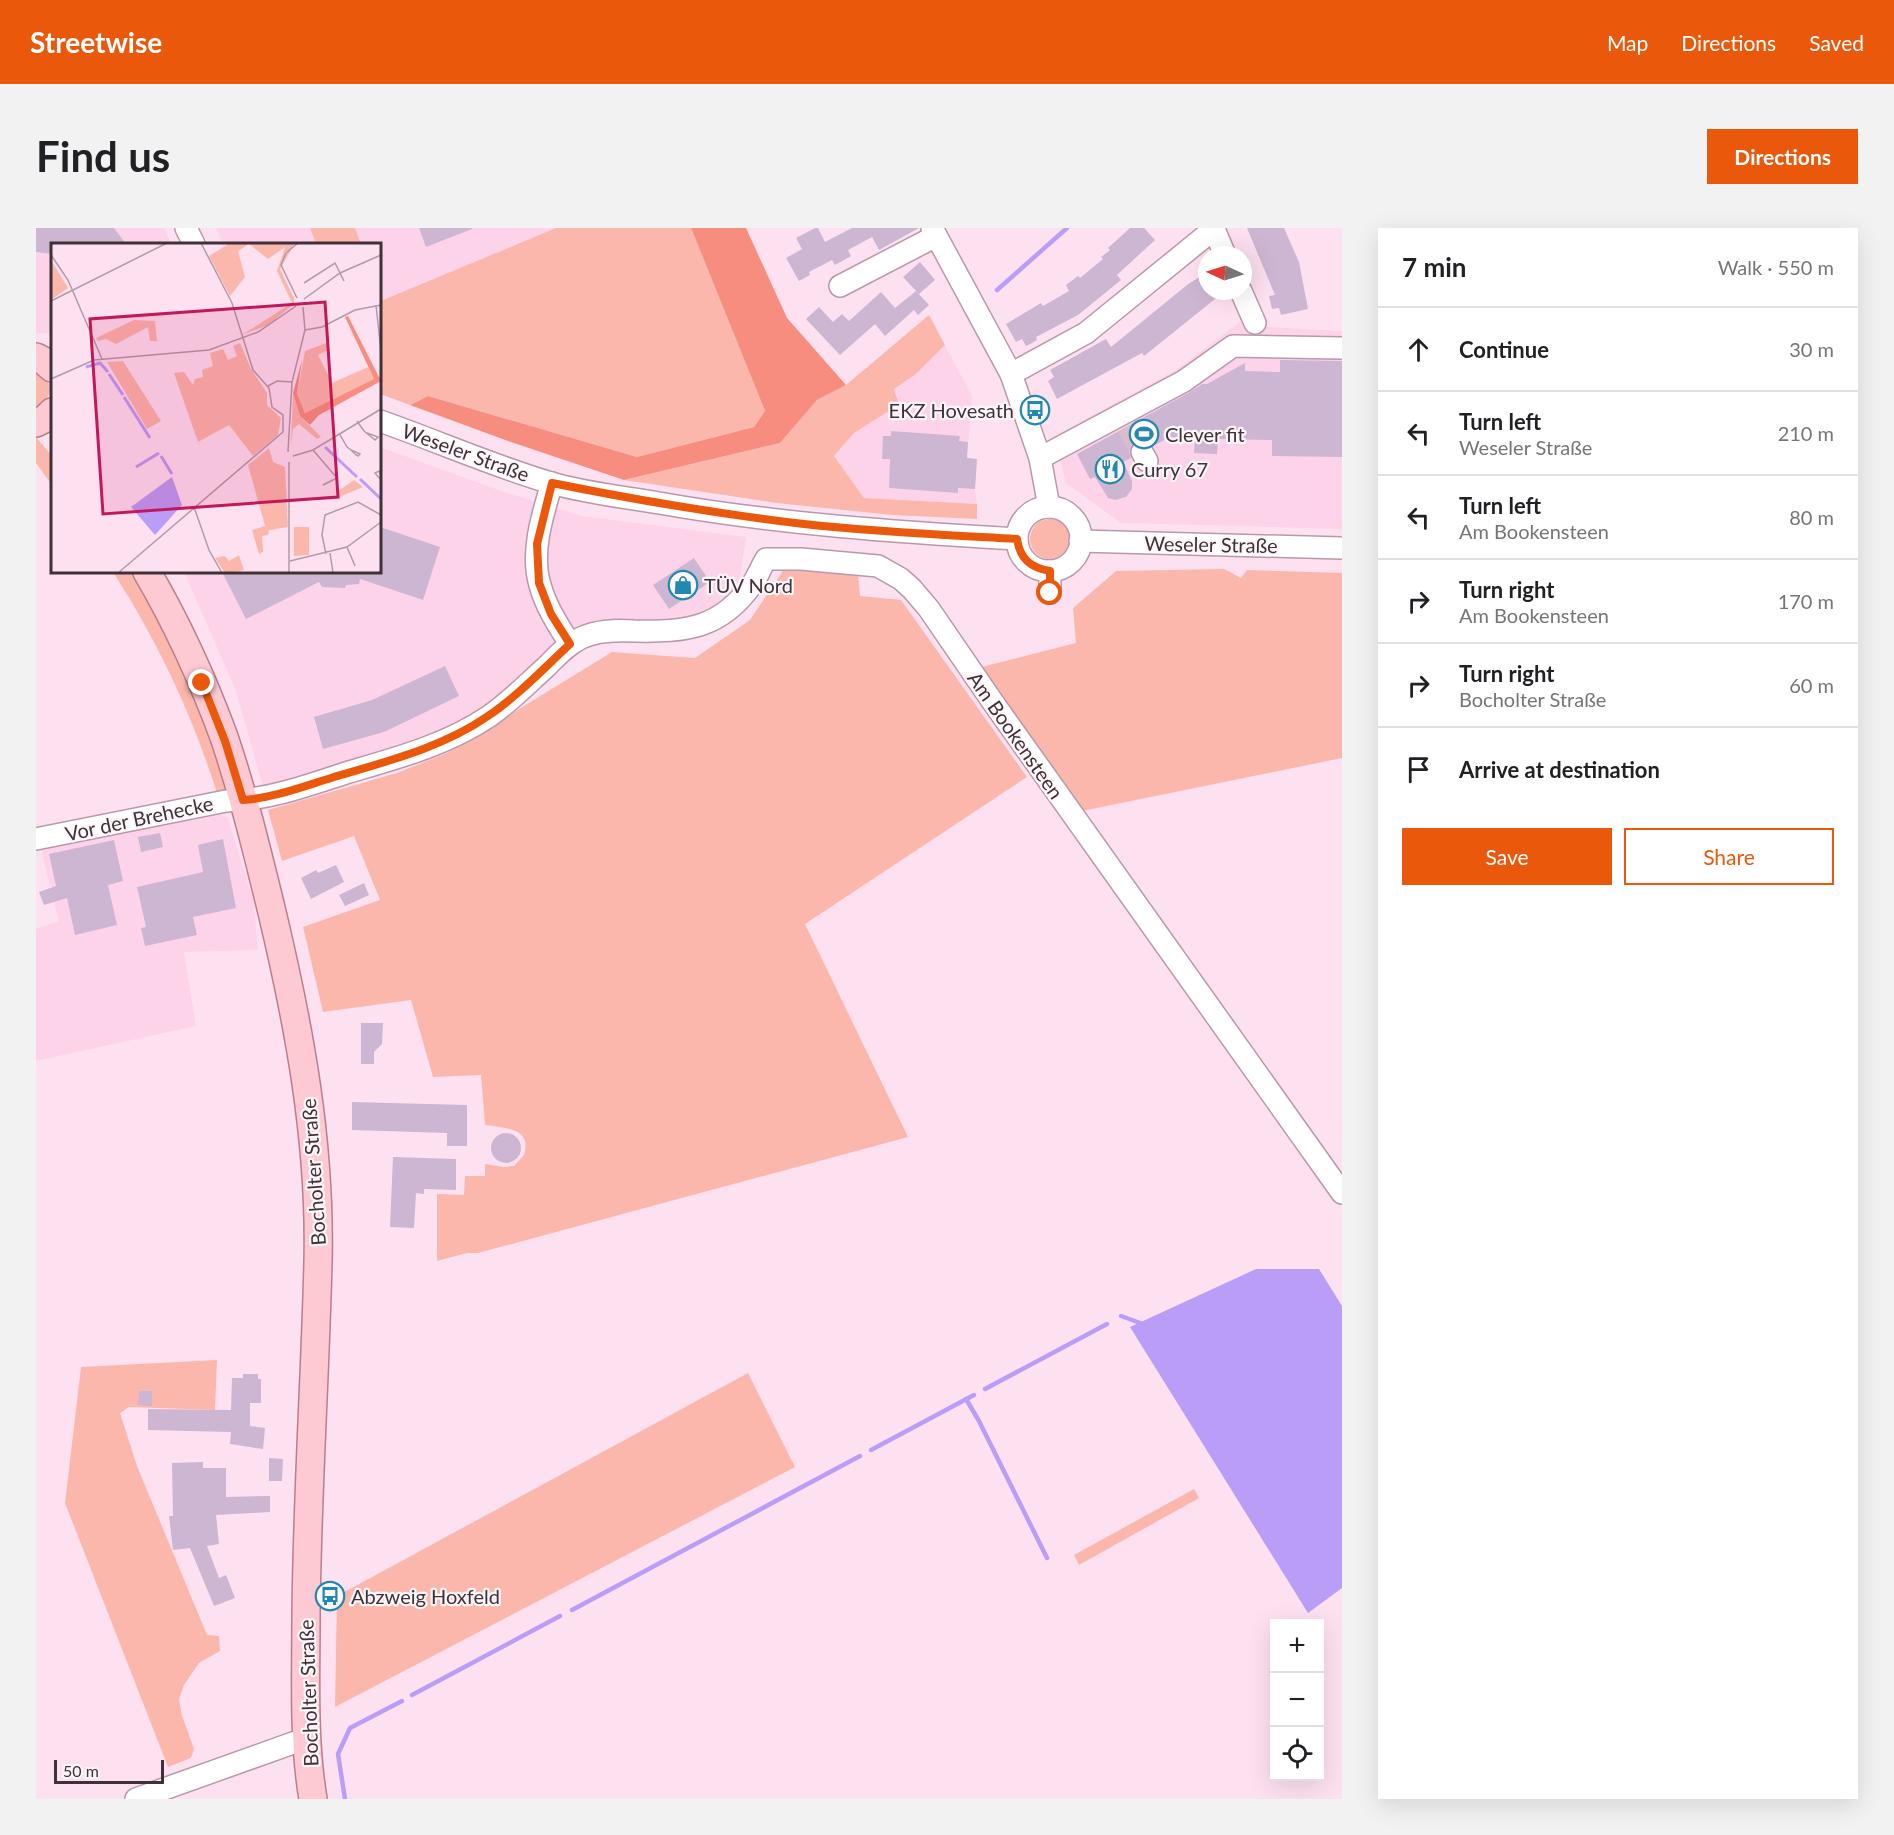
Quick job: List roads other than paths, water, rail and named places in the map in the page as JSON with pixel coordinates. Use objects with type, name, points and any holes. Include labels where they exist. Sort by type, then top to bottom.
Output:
[{"type":"main road","points":[[36,357],[51,367]]},
{"type":"main road","name":"Bocholter Straße","points":[[148,573],[177,626],[206,691],[225,741],[243,800],[297,1022],[314,1137],[318,1258],[306,1595],[307,1738],[313,1799]]},
{"type":"street","points":[[186,228],[194,243]]},
{"type":"street","points":[[1011,374],[1086,333],[1214,229],[1221,246]]},
{"type":"street","points":[[840,286],[934,232],[1011,374],[1040,458],[1049,507]]},
{"type":"street","points":[[1244,300],[1255,323]]},
{"type":"street","points":[[1040,458],[1124,421],[1233,346],[1342,348]]},
{"type":"street","name":"Weseler Straße","points":[[381,421],[552,483],[698,510],[805,524],[916,534],[1017,539]]},
{"type":"street","points":[[552,483],[537,544],[539,583],[551,614],[570,644]]},
{"type":"street","points":[[1049,507],[1059,509],[1075,521],[1080,541],[1074,559],[1066,566],[1050,571],[1030,565],[1018,549],[1017,539],[1018,529],[1030,513],[1049,507]]},
{"type":"street","name":"Weseler Straße","points":[[1080,541],[1342,548]]},
{"type":"street","name":"Am Bookensteen","points":[[243,800],[258,799],[312,784],[403,756],[454,736],[489,716],[570,644],[584,636],[616,629],[680,630],[706,624],[729,611],[755,580],[766,559],[801,559],[878,566],[901,579],[929,609],[1012,730],[1341,1191]]},
{"type":"street","points":[[1050,571],[1050,593]]},
{"type":"street","name":"Vor der Brehecke","points":[[36,839],[226,801],[243,800]]},
{"type":"street","points":[[136,1799],[307,1738]]},
{"type":"waterway","points":[[997,290],[1067,228]]},
{"type":"waterway","points":[[1121,1316],[1143,1324]]},
{"type":"waterway","points":[[985,1389],[1107,1324]]},
{"type":"waterway","points":[[871,1450],[974,1395]]},
{"type":"waterway","points":[[966,1399],[1047,1558]]},
{"type":"waterway","points":[[572,1610],[860,1456]]},
{"type":"waterway","points":[[412,1695],[560,1616]]},
{"type":"waterway","points":[[345,1799],[338,1754],[350,1728],[402,1701]]},
{"type":"tunnel","points":[[1127,427],[1142,452]]},
{"type":"place","name":"EKZ Hovesath","points":[[1035,410]]},
{"type":"place","name":"Clever fit","points":[[1144,434]]},
{"type":"place","name":"Curry 67","points":[[1110,469]]},
{"type":"place","name":"TÜV Nord","points":[[683,585]]},
{"type":"place","name":"Abzweig Hoxfeld","points":[[330,1596]]}]
